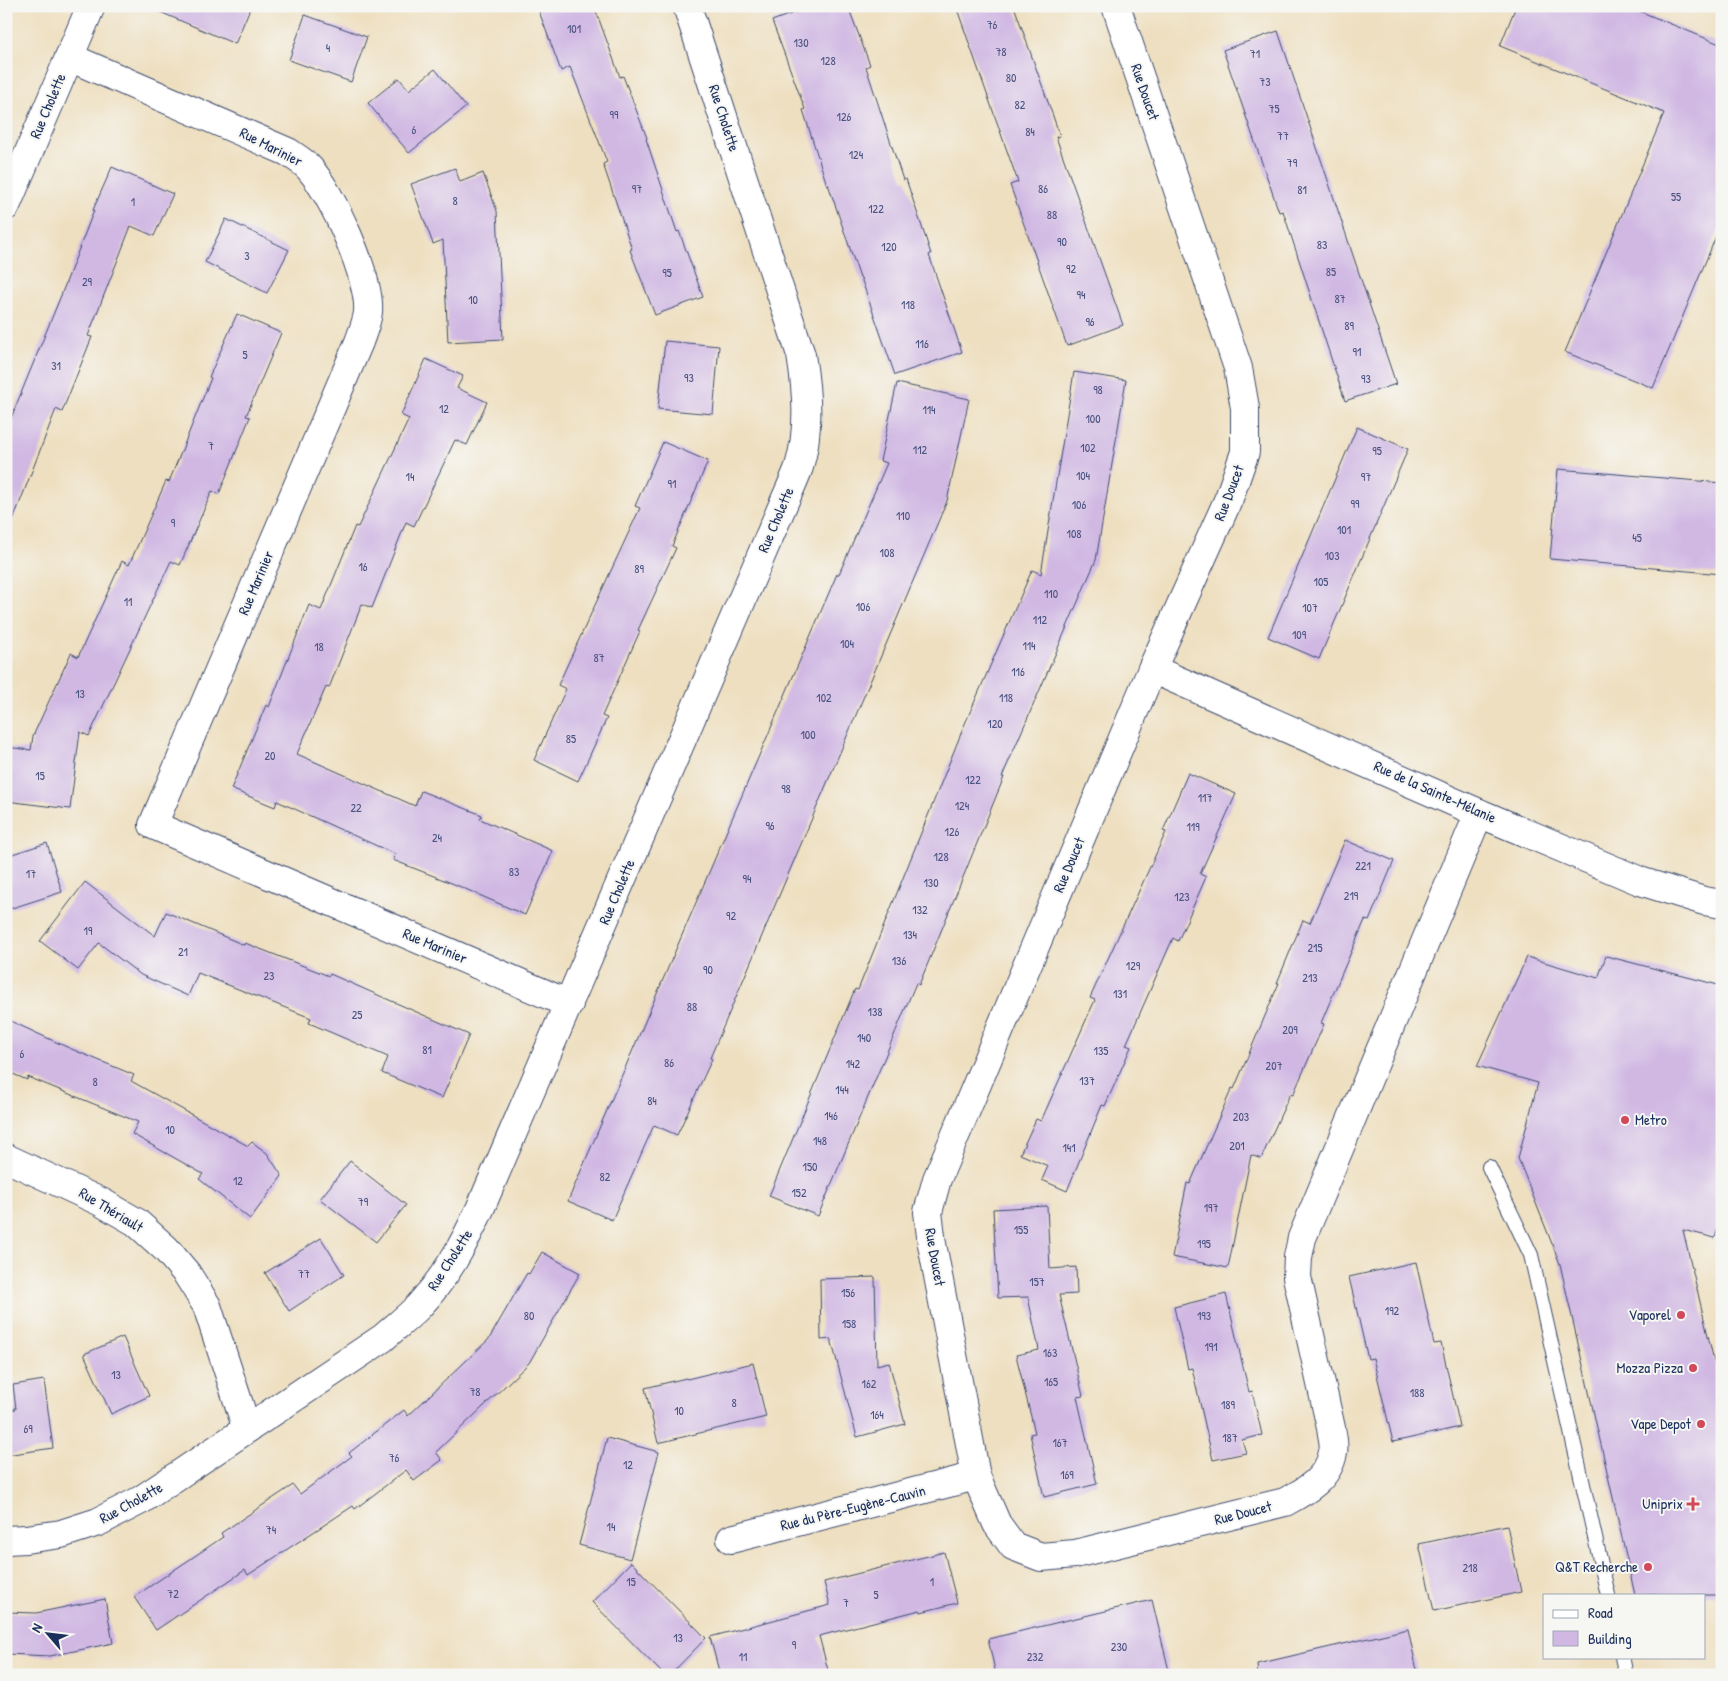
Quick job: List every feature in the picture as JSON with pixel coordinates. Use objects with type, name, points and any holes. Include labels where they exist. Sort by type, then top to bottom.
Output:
[{"type":"street","name":"Rue Cholette","points":[[6,206],[91,6]]},
{"type":"street","name":"Rue Cholette","points":[[6,1540],[61,1534],[98,1522],[141,1500],[383,1338],[417,1308],[441,1280],[462,1247],[569,1004],[799,467],[806,429],[807,388],[801,355],[687,6]]},
{"type":"street","name":"Rue Doucet","points":[[1116,6],[1238,368],[1244,408],[1244,452],[1229,498],[1152,669],[940,1171],[928,1212],[932,1244],[976,1476],[997,1524],[1013,1546],[1041,1557],[1075,1554],[1285,1502],[1308,1491],[1325,1474],[1334,1452],[1331,1428],[1297,1277],[1298,1257],[1302,1238],[1479,813]]},
{"type":"street","name":"Rue Marinier","points":[[69,57],[288,152],[308,166],[324,187],[361,269],[366,289],[368,312],[360,342],[152,824],[569,1004]]},
{"type":"street","name":"Rue de la Sainte-Mélanie","points":[[1152,669],[1479,813],[1640,881],[1704,901],[1722,904]]},
{"type":"street","name":"Rue Thériault","points":[[6,1158],[101,1202],[136,1222],[166,1249],[187,1274],[207,1306],[247,1429]]},
{"type":"street","name":"Rue du Père-Eugène-Cauvin","points":[[731,1539],[976,1476]]},
{"type":"lane","points":[[1489,1167],[1531,1255],[1608,1594]]},
{"type":"lane","points":[[1622,1658],[1626,1675]]},
{"type":"building","points":[[146,6],[251,6],[235,44]]},
{"type":"building","points":[[537,6],[594,6],[620,77],[623,76],[647,138],[677,232],[679,231],[703,297],[655,315],[630,250],[632,249],[603,164],[607,162],[570,67],[561,71]]},
{"type":"building","points":[[812,6],[848,6],[870,65],[866,67],[903,180],[906,179],[931,254],[929,255],[962,352],[895,375],[827,185],[803,110],[805,109],[772,21]]},
{"type":"building","points":[[956,6],[1014,6],[1060,136],[1056,137],[1123,325],[1067,346],[1010,185],[1018,182]]},
{"type":"building","points":[[1516,6],[1627,6],[1722,45],[1722,222],[1653,388],[1565,352],[1664,113],[1500,46]]},
{"type":"building","points":[[305,15],[367,37],[351,82],[289,60]]},
{"type":"building","points":[[1278,31],[1396,384],[1345,401],[1283,211],[1279,212],[1223,50]]},
{"type":"building","points":[[435,69],[466,107],[409,153],[368,103],[399,78],[409,90]]},
{"type":"building","points":[[112,167],[173,194],[154,236],[131,226],[88,336],[92,337],[62,412],[56,409],[8,533],[6,533],[6,430],[60,298],[93,210]]},
{"type":"building","points":[[455,168],[460,182],[483,173],[497,211],[503,339],[448,342],[443,240],[433,244],[411,184]]},
{"type":"building","points":[[226,219],[289,250],[267,293],[205,262]]},
{"type":"building","points":[[237,314],[281,333],[246,416],[250,417],[219,494],[212,491],[180,565],[171,561],[89,736],[80,732],[70,809],[6,801],[6,747],[31,750],[33,736],[71,653],[78,657],[122,561],[129,565],[166,481],[169,482],[211,378],[209,377]]},
{"type":"building","points":[[665,341],[719,346],[713,414],[658,409]]},
{"type":"building","points":[[426,359],[463,376],[457,388],[487,402],[467,445],[455,440],[414,526],[406,522],[372,608],[362,604],[329,688],[326,687],[297,754],[415,806],[421,791],[482,815],[480,819],[553,851],[525,915],[393,860],[395,854],[277,801],[275,807],[231,789],[266,705],[269,707],[309,605],[321,610],[355,526],[358,527],[409,419],[401,415]]},
{"type":"building","points":[[1074,372],[1126,380],[1096,560],[1002,777],[1004,777],[919,985],[916,983],[818,1216],[769,1196],[855,989],[858,990],[964,726],[1032,570],[1041,574]]},
{"type":"building","points":[[897,383],[969,399],[947,501],[710,1058],[712,1059],[677,1135],[654,1125],[612,1220],[568,1201],[837,574],[839,574],[887,463],[880,461]]},
{"type":"building","points":[[1357,427],[1408,449],[1319,659],[1268,637]]},
{"type":"building","points":[[663,442],[708,461],[672,546],[676,548],[638,630],[640,631],[602,716],[607,718],[578,781],[534,760],[566,689],[558,685],[640,508],[635,506]]},
{"type":"building","points":[[1558,469],[1722,483],[1722,574],[1550,559]]},
{"type":"building","points":[[1188,773],[1236,794],[1200,874],[1206,877],[1178,941],[1173,938],[1126,1045],[1131,1047],[1105,1106],[1102,1105],[1067,1191],[1042,1180],[1048,1166],[1020,1154],[1036,1119],[1041,1121],[1095,1000],[1090,998],[1166,832],[1163,831]]},
{"type":"building","points":[[1345,840],[1394,861],[1369,921],[1365,920],[1342,973],[1321,1023],[1324,1024],[1293,1095],[1290,1094],[1261,1159],[1251,1155],[1228,1268],[1172,1257],[1187,1183],[1190,1184],[1232,1088],[1234,1089],[1279,983],[1277,983],[1303,920],[1310,923]]},
{"type":"building","points":[[47,843],[62,892],[6,910],[6,856]]},
{"type":"building","points":[[85,882],[155,936],[166,912],[244,945],[245,943],[329,976],[330,974],[469,1035],[442,1098],[382,1073],[388,1057],[309,1023],[311,1018],[198,973],[188,996],[141,975],[99,943],[78,970],[40,941]]},
{"type":"building","points":[[1606,956],[1722,986],[1722,1212],[1715,1238],[1683,1230],[1722,1395],[1722,1595],[1635,1594],[1560,1264],[1518,1158],[1538,1083],[1477,1066],[1527,957],[1598,978]]},
{"type":"building","points":[[6,1019],[134,1075],[131,1081],[248,1146],[252,1142],[267,1153],[282,1176],[250,1219],[199,1179],[203,1174],[132,1134],[138,1122],[28,1077],[27,1080],[6,1071]]},
{"type":"building","points":[[350,1161],[406,1205],[376,1242],[320,1199]]},
{"type":"building","points":[[1047,1206],[1050,1269],[1076,1267],[1077,1294],[1059,1295],[1083,1396],[1077,1397],[1097,1484],[1044,1497],[1030,1434],[1035,1433],[1016,1355],[1039,1350],[1028,1297],[998,1298],[993,1209]]},
{"type":"building","points":[[321,1238],[344,1275],[289,1311],[265,1273]]},
{"type":"building","points":[[542,1252],[580,1273],[529,1363],[436,1452],[442,1460],[414,1481],[406,1470],[355,1509],[353,1506],[248,1575],[245,1570],[156,1630],[134,1597],[223,1537],[221,1533],[293,1485],[300,1494],[352,1456],[349,1453],[404,1410],[408,1416],[489,1339],[527,1273],[529,1274]]},
{"type":"building","points":[[1416,1262],[1434,1344],[1441,1343],[1460,1427],[1393,1442],[1373,1358],[1368,1359],[1349,1277]]},
{"type":"building","points":[[875,1277],[877,1365],[889,1362],[905,1424],[857,1437],[831,1339],[821,1340],[820,1279]]},
{"type":"building","points":[[1226,1294],[1249,1392],[1252,1391],[1262,1435],[1242,1440],[1246,1453],[1213,1460],[1192,1368],[1188,1369],[1174,1307]]},
{"type":"building","points":[[123,1337],[149,1396],[111,1414],[84,1354]]},
{"type":"building","points":[[753,1363],[766,1417],[658,1443],[645,1388]]},
{"type":"building","points":[[44,1380],[53,1448],[6,1455],[6,1410],[16,1409],[13,1385]]},
{"type":"building","points":[[607,1438],[659,1452],[630,1559],[579,1545]]},
{"type":"building","points":[[1507,1525],[1521,1592],[1434,1611],[1419,1544]]},
{"type":"building","points":[[944,1552],[957,1603],[921,1612],[920,1610],[819,1636],[828,1670],[811,1675],[720,1675],[710,1637],[830,1605],[824,1582]]},
{"type":"building","points":[[631,1562],[706,1638],[670,1675],[664,1675],[592,1602]]},
{"type":"building","points":[[105,1599],[113,1643],[50,1656],[6,1654],[6,1612],[36,1613]]},
{"type":"building","points":[[1152,1600],[1170,1675],[996,1675],[988,1639]]},
{"type":"building","points":[[1408,1629],[1418,1675],[1258,1675],[1257,1664]]},
{"type":"place","name":"Metro","points":[[1625,1120]]},
{"type":"place","name":"Vaporel","points":[[1681,1315]]},
{"type":"place","name":"Mozza Pizza","points":[[1693,1368]]},
{"type":"place","name":"Vape Depot","points":[[1701,1424]]},
{"type":"place","name":"Uniprix","points":[[1693,1504]]},
{"type":"place","name":"Q&T Recherche","points":[[1648,1567]]}]
